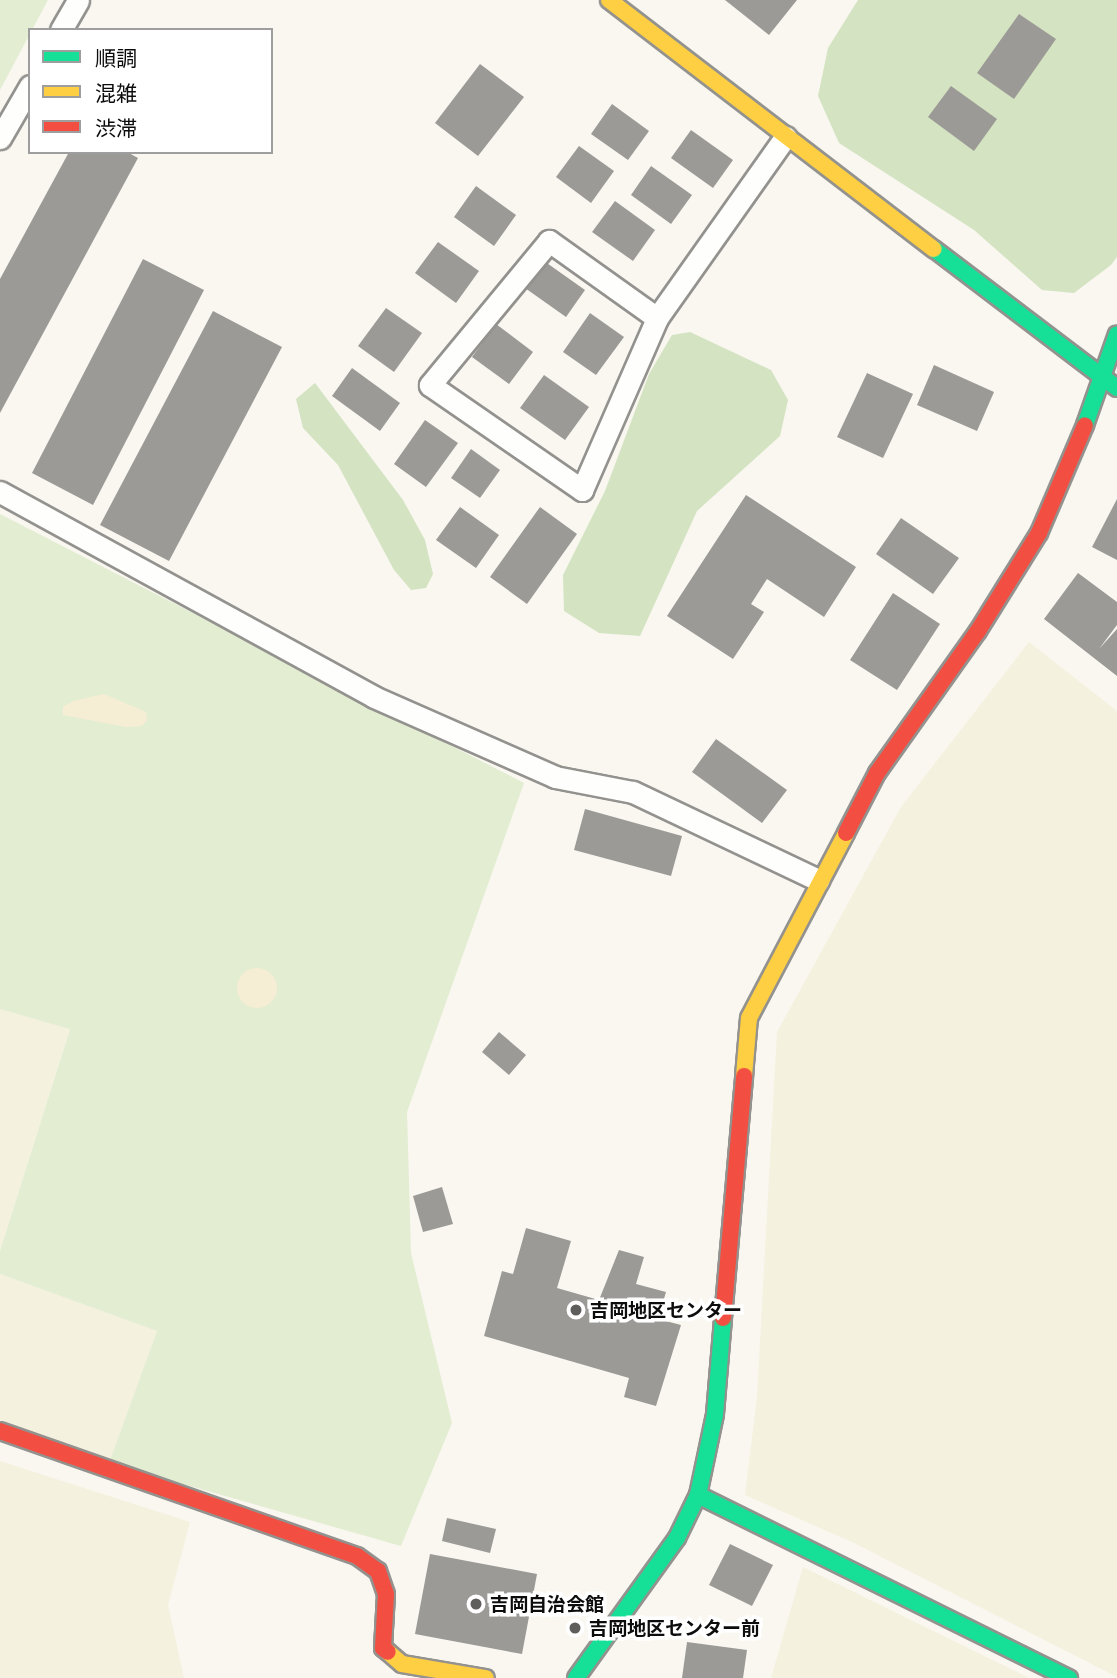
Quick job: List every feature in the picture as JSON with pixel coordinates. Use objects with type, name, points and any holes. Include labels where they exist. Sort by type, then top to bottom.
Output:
[{"type":"street","points":[[609,0],[1117,388]]},
{"type":"street","points":[[576,1678],[640,1595],[677,1538],[698,1495],[715,1414],[749,1018],[818,880],[877,773],[978,631],[1039,533],[1090,412],[1117,334]]},
{"type":"street","points":[[0,1431],[357,1556],[378,1572],[386,1594],[383,1648],[402,1664],[486,1678]]},
{"type":"street","points":[[698,1495],[1069,1678]]},
{"type":"lane","points":[[62,28],[78,0]]},
{"type":"lane","points":[[0,138],[28,89]]},
{"type":"lane","points":[[657,318],[550,241],[430,385],[582,490],[657,318],[785,137]]},
{"type":"lane","points":[[0,492],[374,697],[555,777],[633,792],[818,880]]},
{"type":"shaded area","points":[[1029,642],[1117,711],[1117,1677],[854,1543],[745,1495],[757,1397],[777,1032],[901,807]]},
{"type":"shaded area","points":[[0,1009],[70,1028],[0,1251]]},
{"type":"shaded area","points":[[0,1274],[157,1331],[109,1463],[0,1420]]},
{"type":"shaded area","points":[[0,1461],[190,1522],[168,1605],[184,1678],[0,1678]]},
{"type":"shaded area","points":[[803,1567],[1029,1678],[771,1678]]},
{"type":"green space","points":[[0,0],[48,0],[33,28],[28,28],[28,38],[0,90]]},
{"type":"green space","points":[[858,0],[1117,0],[1117,257],[1111,265],[1074,293],[1042,290],[974,230],[839,143],[818,96],[828,48]]},
{"type":"green space","points":[[690,332],[771,370],[788,400],[780,436],[697,511],[640,636],[599,633],[564,611],[563,575],[605,491],[649,374],[672,335]]},
{"type":"green space","points":[[315,383],[403,500],[425,540],[433,574],[426,588],[411,590],[394,570],[338,465],[303,428],[296,399]]},
{"type":"green space","points":[[0,514],[524,783],[407,1112],[411,1253],[452,1423],[401,1546],[109,1463],[157,1331],[0,1274],[0,1251],[70,1029],[0,1009]]},
{"type":"sand","points":[[104,694],[146,712],[147,720],[142,726],[126,727],[63,715],[63,707],[73,701]]},
{"type":"sand","points":[[257,968],[271,974],[277,988],[271,1002],[257,1008],[243,1002],[237,988],[243,974]]},
{"type":"building","points":[[725,0],[797,0],[769,35]]},
{"type":"building","points":[[1019,14],[1056,39],[1014,99],[977,73]]},
{"type":"building","points":[[480,64],[524,97],[478,156],[435,123]]},
{"type":"building","points":[[951,86],[997,119],[974,151],[928,117]]},
{"type":"building","points":[[612,104],[649,131],[628,160],[591,134]]},
{"type":"building","points":[[691,130],[733,160],[713,188],[671,158]]},
{"type":"building","points":[[579,146],[614,171],[591,203],[556,177]]},
{"type":"building","points":[[68,154],[131,154],[138,158],[0,413],[0,279]]},
{"type":"building","points":[[651,166],[692,195],[671,224],[631,195]]},
{"type":"building","points":[[476,186],[516,215],[494,246],[454,217]]},
{"type":"building","points":[[615,201],[655,230],[633,261],[592,232]]},
{"type":"building","points":[[438,242],[479,271],[456,303],[415,273]]},
{"type":"building","points":[[143,259],[204,290],[93,505],[32,473]]},
{"type":"building","points":[[544,261],[585,290],[566,317],[525,288]]},
{"type":"building","points":[[386,308],[422,333],[394,372],[358,346]]},
{"type":"building","points":[[213,311],[282,347],[169,561],[100,525]]},
{"type":"building","points":[[590,313],[624,337],[596,375],[563,352]]},
{"type":"building","points":[[496,324],[533,352],[509,384],[472,357]]},
{"type":"building","points":[[934,365],[994,392],[977,431],[917,405]]},
{"type":"building","points":[[352,368],[400,403],[380,431],[332,396]]},
{"type":"building","points":[[867,373],[913,394],[883,458],[837,437]]},
{"type":"building","points":[[544,375],[589,407],[565,440],[520,408]]},
{"type":"building","points":[[425,420],[458,443],[426,487],[394,464]]},
{"type":"building","points":[[471,449],[500,470],[480,498],[451,478]]},
{"type":"building","points":[[746,495],[856,567],[824,617],[767,579],[751,604],[764,612],[733,659],[667,616]]},
{"type":"building","points":[[1117,499],[1117,560],[1092,547]]},
{"type":"building","points":[[460,507],[499,535],[476,568],[436,540]]},
{"type":"building","points":[[540,507],[577,534],[527,604],[490,577]]},
{"type":"building","points":[[901,518],[959,558],[933,594],[876,554]]},
{"type":"building","points":[[1078,573],[1117,602],[1117,625],[1099,649],[1117,629],[1117,676],[1044,619]]},
{"type":"building","points":[[893,593],[940,624],[897,690],[850,660]]},
{"type":"building","points":[[716,739],[787,790],[762,823],[692,772]]},
{"type":"building","points":[[585,809],[682,836],[671,876],[574,850]]},
{"type":"building","points":[[499,1032],[526,1055],[509,1075],[482,1052]]},
{"type":"building","points":[[442,1187],[453,1224],[423,1232],[413,1196]]},
{"type":"building","name":"吉岡地区センター","points":[[526,1228],[571,1241],[557,1288],[599,1300],[619,1250],[644,1257],[636,1284],[666,1292],[658,1319],[681,1325],[656,1406],[624,1397],[629,1378],[484,1336],[502,1271],[513,1274]]},
{"type":"building","points":[[447,1518],[496,1529],[490,1553],[442,1541]]},
{"type":"building","points":[[730,1544],[773,1565],[752,1606],[709,1585]]},
{"type":"building","name":"吉岡自治会館","points":[[430,1554],[537,1574],[522,1654],[415,1634]]},
{"type":"building","points":[[687,1642],[747,1650],[743,1678],[682,1678]]},
{"type":"traffic: fast","points":[[934,249],[1117,388]]},
{"type":"traffic: fast","points":[[1085,425],[1117,334]]},
{"type":"traffic: fast","points":[[576,1678],[677,1538],[698,1495],[715,1414],[723,1318]]},
{"type":"traffic: fast","points":[[698,1495],[1069,1678]]},
{"type":"traffic: slow","points":[[609,0],[934,249]]},
{"type":"traffic: slow","points":[[744,1076],[749,1018],[846,833]]},
{"type":"traffic: slow","points":[[388,1652],[402,1664],[486,1678]]},
{"type":"traffic: jam","points":[[846,833],[877,773],[978,631],[1039,533],[1085,425]]},
{"type":"traffic: jam","points":[[723,1318],[744,1076]]},
{"type":"traffic: jam","points":[[0,1431],[357,1556],[378,1571],[386,1594],[383,1648],[388,1652]]},
{"type":"place","name":"吉岡地区センター","points":[[576,1310]]},
{"type":"place","name":"吉岡自治会館","points":[[476,1604]]},
{"type":"place","name":"吉岡地区センター前","points":[[575,1628]]}]
